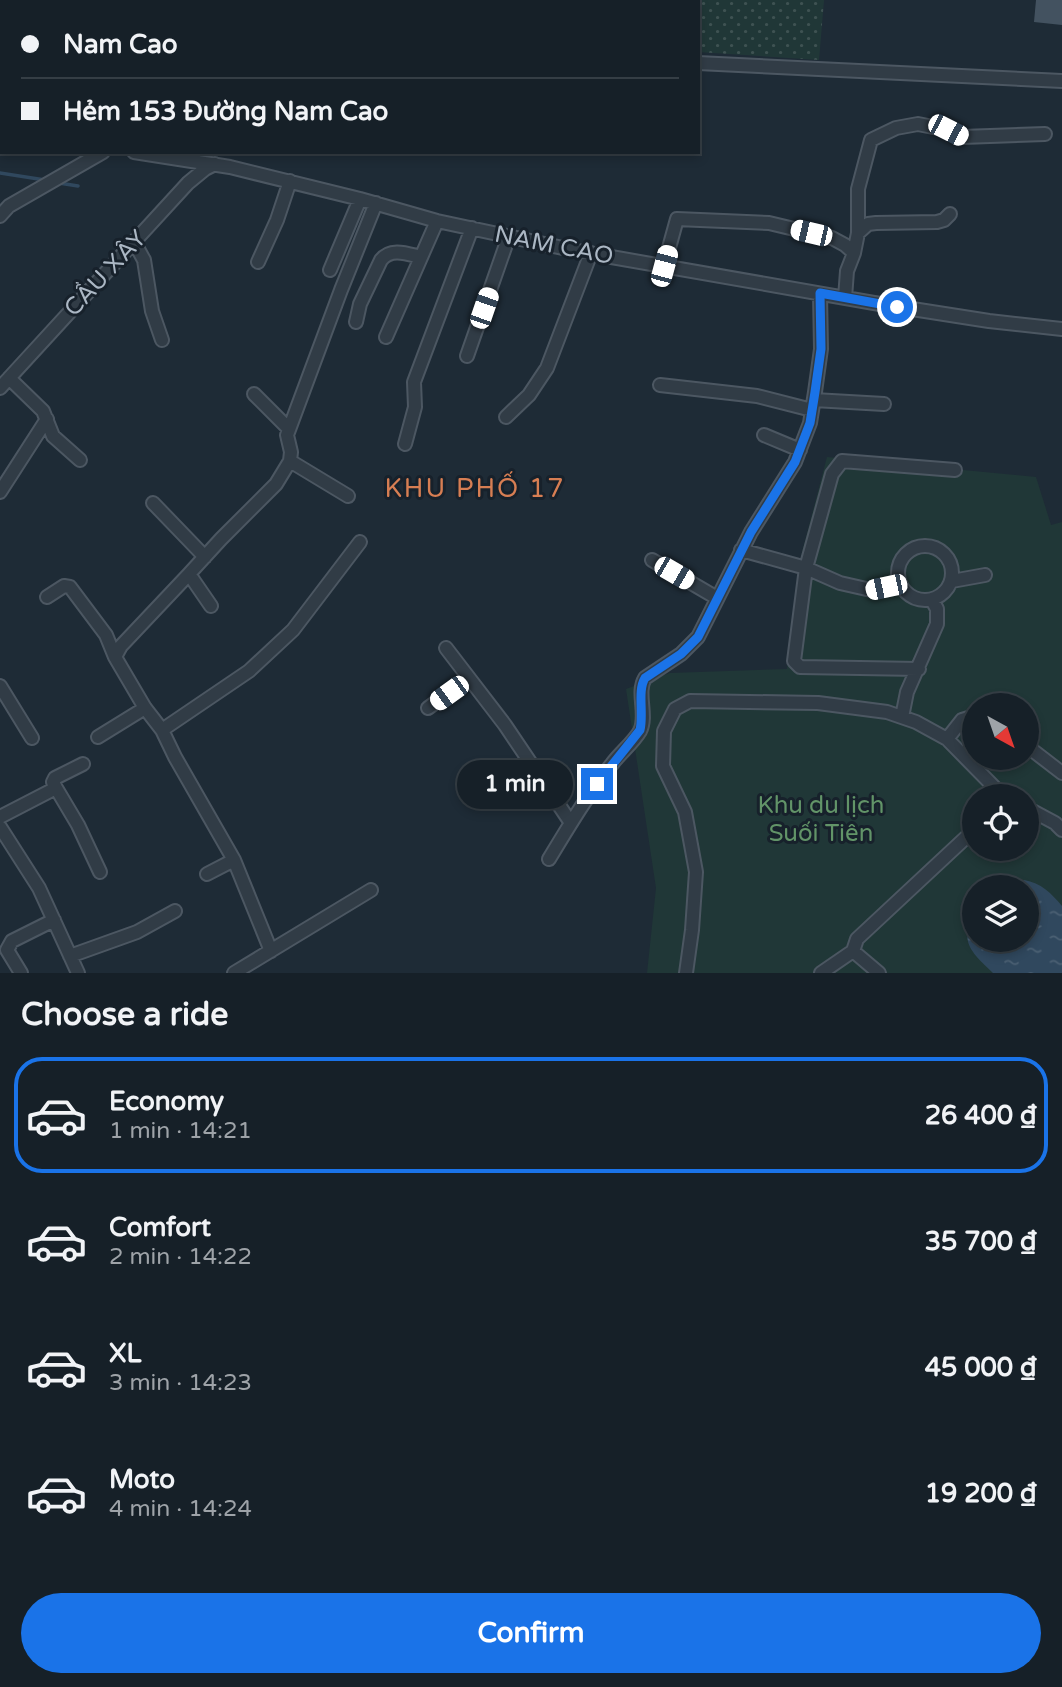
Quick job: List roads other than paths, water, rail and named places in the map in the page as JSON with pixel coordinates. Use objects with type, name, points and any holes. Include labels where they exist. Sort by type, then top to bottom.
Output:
[{"type":"street","points":[[700,63],[1062,81]]},
{"type":"street","points":[[845,298],[847,271],[858,233],[858,189],[871,140],[896,128],[918,124],[948,130],[961,137],[1045,134]]},
{"type":"street","points":[[0,216],[5,204],[43,187],[100,154]]},
{"type":"street","name":"NAM CAO","points":[[148,154],[216,164],[376,203],[437,221],[591,253],[845,298],[989,321],[1062,329]]},
{"type":"street","name":"CẦU XÂY","points":[[4,383],[188,183],[216,164]]},
{"type":"street","points":[[258,262],[277,220],[290,181]]},
{"type":"street","points":[[330,271],[360,199]]},
{"type":"street","points":[[115,657],[121,646],[276,484],[290,461],[287,435],[289,429],[376,203]]},
{"type":"street","points":[[903,222],[919,213]]},
{"type":"street","points":[[858,233],[868,224],[937,222],[950,214]]},
{"type":"street","points":[[664,266],[677,219],[769,223],[832,238],[845,244],[854,253]]},
{"type":"street","points":[[386,337],[437,221]]},
{"type":"street","points":[[405,444],[415,407],[414,382],[472,228]]},
{"type":"street","points":[[467,356],[509,236]]},
{"type":"street","points":[[134,242],[144,260],[152,311],[162,341]]},
{"type":"street","points":[[356,322],[360,304],[385,254],[395,252],[421,257]]},
{"type":"street","points":[[506,417],[529,396],[547,368],[591,253]]},
{"type":"street","points":[[549,859],[582,804],[640,730],[641,683],[681,654],[698,637],[741,550],[795,462],[810,423],[813,405],[821,349],[820,293]]},
{"type":"street","points":[[4,383],[43,411],[53,436],[80,460]]},
{"type":"street","points":[[660,384],[813,405],[884,404]]},
{"type":"street","points":[[254,394],[289,429]]},
{"type":"street","points":[[0,492],[47,419]]},
{"type":"street","points":[[764,435],[800,450]]},
{"type":"street","points":[[290,461],[348,496]]},
{"type":"street","points":[[919,669],[796,665],[794,661],[806,568],[832,474],[842,461],[956,470]]},
{"type":"street","points":[[153,503],[205,557]]},
{"type":"street","points":[[162,730],[249,671],[293,630],[360,542]]},
{"type":"street","points":[[919,546],[937,548],[950,562],[952,581],[940,596],[932,600],[913,598],[900,584],[899,566],[910,550],[919,546]]},
{"type":"street","points":[[741,550],[806,568],[840,583],[872,590],[900,584]]},
{"type":"street","points":[[652,560],[717,598]]},
{"type":"street","points":[[189,574],[211,606]]},
{"type":"street","points":[[952,581],[985,575]]},
{"type":"street","points":[[47,597],[64,586],[72,588],[106,635],[115,657],[145,708],[162,730],[234,860],[271,951]]},
{"type":"street","points":[[902,717],[908,692],[937,624],[937,609],[932,600]]},
{"type":"street","points":[[446,649],[505,725],[571,823]]},
{"type":"street","points":[[428,708],[469,678]]},
{"type":"street","points":[[0,686],[32,738]]},
{"type":"street","points":[[686,973],[696,872],[685,812],[663,766],[664,731],[675,709],[690,701],[818,702],[887,712],[916,722],[947,739],[991,784]]},
{"type":"street","points":[[98,737],[145,708]]},
{"type":"street","points":[[947,739],[962,720]]},
{"type":"street","points":[[1040,756],[1062,773]]},
{"type":"street","points":[[83,764],[55,778],[53,782],[78,825],[100,872]]},
{"type":"street","points":[[0,817],[56,788]]},
{"type":"street","points":[[1039,814],[1062,830]]},
{"type":"street","points":[[0,827],[39,888],[78,973]]},
{"type":"street","points":[[821,973],[853,951],[857,939],[962,841]]},
{"type":"street","points":[[208,874],[234,860]]},
{"type":"street","points":[[234,973],[371,890]]},
{"type":"street","points":[[70,956],[137,932],[175,911]]},
{"type":"street","points":[[21,973],[8,950],[12,942],[54,919]]},
{"type":"street","points":[[853,951],[879,973]]},
{"type":"water","points":[[1039,886],[1062,906],[1062,973],[993,973],[973,952],[1039,952]]},
{"type":"waterway","points":[[0,173],[45,180]]},
{"type":"waterway","points":[[59,183],[78,186]]},
{"type":"district","name":"KHU PHỐ 17","points":[[475,488]]},
{"type":"park label","name":"Khu du lịch Suối Tiên","points":[[821,819]]}]
